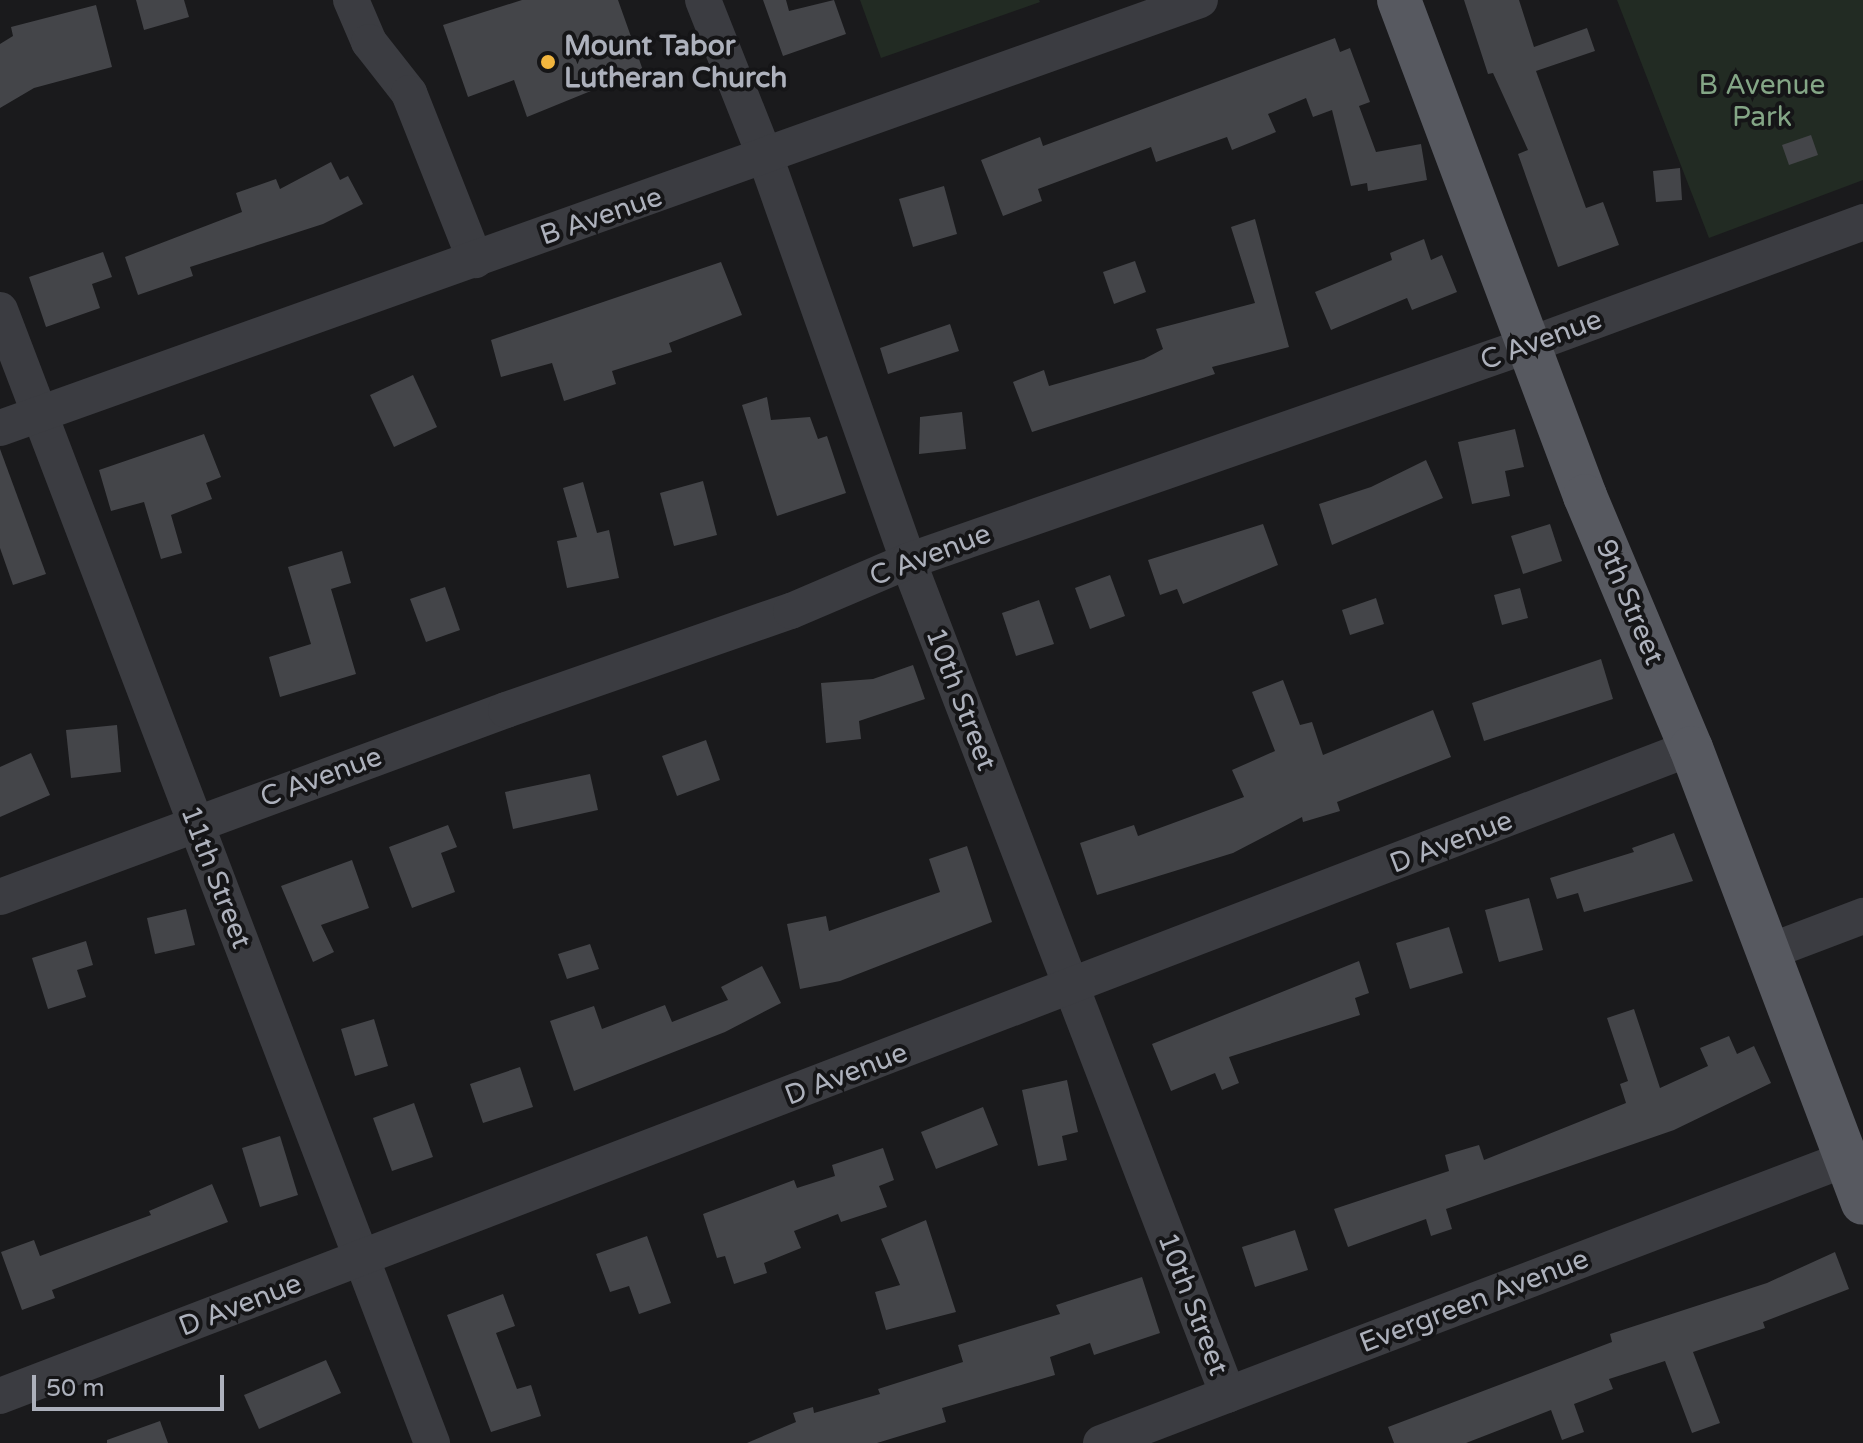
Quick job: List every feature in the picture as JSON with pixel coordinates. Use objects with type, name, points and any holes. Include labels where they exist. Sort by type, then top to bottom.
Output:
[{"type":"main road","name":"9th Street","points":[[1399,0],[1532,344],[1585,496],[1691,748],[1863,1203]]},
{"type":"street","points":[[351,0],[369,42],[409,93],[475,260]]},
{"type":"street","name":"10th Street","points":[[703,0],[766,159],[908,561],[1228,1395]]},
{"type":"street","name":"B Avenue","points":[[0,428],[766,159],[1200,0]]},
{"type":"street","name":"C Avenue","points":[[1,897],[196,822],[791,611],[908,561],[1532,344],[1863,222]]},
{"type":"street","name":"11th Street","points":[[0,310],[432,1443]]},
{"type":"street","name":"D Avenue","points":[[0,1396],[1071,989],[1691,748]]},
{"type":"street","points":[[1768,952],[1863,916]]},
{"type":"street","name":"Evergreen Avenue","points":[[1101,1443],[1846,1159]]},
{"type":"green space","points":[[860,0],[1039,0],[1040,2],[881,58]]},
{"type":"green space","name":"B Avenue Park","points":[[1617,0],[1863,0],[1863,180],[1709,238]]},
{"type":"building","points":[[136,0],[184,0],[189,17],[144,30]]},
{"type":"building","name":"Mount Tabor Lutheran Church","points":[[522,0],[618,0],[645,76],[610,89],[608,84],[527,117],[514,80],[468,97],[443,25]]},
{"type":"building","points":[[763,0],[786,0],[789,11],[834,0],[846,34],[783,56]]},
{"type":"building","points":[[1464,0],[1519,0],[1534,47],[1587,28],[1595,51],[1536,71],[1586,208],[1603,202],[1619,245],[1558,267],[1518,154],[1528,150],[1493,73],[1488,74]]},
{"type":"building","points":[[96,5],[112,67],[34,88],[0,108],[0,44],[13,36],[11,27]]},
{"type":"building","points":[[1335,38],[1340,52],[1350,48],[1370,102],[1359,106],[1376,152],[1421,144],[1427,180],[1368,191],[1367,183],[1351,186],[1332,110],[1313,117],[1306,98],[1268,114],[1276,132],[1232,150],[1227,137],[1156,162],[1151,147],[1038,189],[1042,201],[1003,216],[981,160],[1040,137],[1043,146]]},
{"type":"building","points":[[1811,135],[1818,155],[1789,165],[1782,145]]},
{"type":"building","points":[[331,162],[340,180],[348,176],[363,204],[323,224],[190,267],[193,276],[138,295],[125,257],[242,212],[236,193],[276,179],[280,189]]},
{"type":"building","points":[[1680,168],[1682,200],[1656,202],[1653,171]]},
{"type":"building","points":[[944,186],[957,234],[913,247],[899,199]]},
{"type":"building","points":[[1255,219],[1289,347],[1212,367],[1215,374],[1032,432],[1013,382],[1044,370],[1049,386],[1144,359],[1163,349],[1156,329],[1255,303],[1231,227]]},
{"type":"building","points":[[1424,239],[1431,260],[1442,255],[1457,292],[1412,310],[1407,298],[1331,330],[1315,292],[1392,260],[1390,253]]},
{"type":"building","points":[[103,252],[112,277],[92,284],[100,308],[46,327],[29,277]]},
{"type":"building","points":[[1135,261],[1146,292],[1114,304],[1103,272]]},
{"type":"building","points":[[721,262],[742,315],[669,343],[672,352],[612,371],[616,384],[564,401],[552,363],[501,377],[491,340]]},
{"type":"building","points":[[950,324],[959,351],[888,374],[880,348]]},
{"type":"building","points":[[413,375],[437,427],[394,447],[370,395]]},
{"type":"building","points":[[767,397],[771,420],[810,417],[818,439],[827,436],[846,493],[777,516],[742,405]]},
{"type":"building","points":[[962,412],[966,449],[919,454],[920,417]]},
{"type":"building","points":[[1515,429],[1524,467],[1505,471],[1510,496],[1472,504],[1458,442]]},
{"type":"building","points":[[204,434],[221,477],[206,483],[212,499],[171,515],[182,553],[161,559],[144,502],[111,511],[99,470]]},
{"type":"building","points":[[0,449],[46,574],[13,585],[0,548]]},
{"type":"building","points":[[1426,460],[1443,498],[1332,545],[1319,504],[1371,487]]},
{"type":"building","points":[[703,481],[717,535],[674,546],[660,493]]},
{"type":"building","points":[[583,482],[597,533],[609,530],[619,578],[567,588],[557,541],[577,537],[563,488]]},
{"type":"building","points":[[1263,524],[1278,565],[1183,604],[1177,589],[1160,595],[1148,560]]},
{"type":"building","points":[[1550,524],[1562,561],[1523,574],[1511,536]]},
{"type":"building","points":[[342,551],[351,583],[331,589],[356,674],[280,697],[269,657],[311,644],[288,567]]},
{"type":"building","points":[[1110,575],[1125,616],[1090,629],[1075,588]]},
{"type":"building","points":[[445,587],[460,630],[426,642],[410,599]]},
{"type":"building","points":[[1520,588],[1528,618],[1502,625],[1494,595]]},
{"type":"building","points":[[1376,598],[1384,624],[1350,635],[1342,610]]},
{"type":"building","points":[[1039,600],[1054,644],[1016,656],[1002,613]]},
{"type":"building","points":[[1601,659],[1613,699],[1484,741],[1472,703]]},
{"type":"building","points":[[913,665],[925,699],[859,721],[861,739],[826,743],[821,683],[873,679]]},
{"type":"building","points":[[1283,680],[1300,725],[1312,722],[1323,755],[1433,710],[1451,757],[1337,802],[1340,811],[1303,822],[1302,817],[1233,853],[1097,895],[1080,843],[1134,825],[1138,836],[1244,797],[1232,770],[1275,751],[1252,692]]},
{"type":"building","points":[[117,725],[121,772],[71,778],[66,730]]},
{"type":"building","points":[[706,740],[720,780],[677,796],[662,756]]},
{"type":"building","points":[[31,753],[50,795],[0,817],[0,767]]},
{"type":"building","points":[[590,774],[598,810],[513,829],[505,792]]},
{"type":"building","points":[[448,825],[457,847],[441,853],[455,892],[412,908],[389,847]]},
{"type":"building","points":[[1674,833],[1693,881],[1584,912],[1578,893],[1557,899],[1550,878],[1634,852],[1632,848]]},
{"type":"building","points":[[967,846],[992,922],[840,981],[800,989],[787,924],[826,916],[829,931],[940,892],[929,859]]},
{"type":"building","points":[[352,860],[369,908],[321,925],[334,952],[313,962],[281,886]]},
{"type":"building","points":[[1529,898],[1543,950],[1499,962],[1485,910]]},
{"type":"building","points":[[186,909],[195,945],[155,954],[147,918]]},
{"type":"building","points":[[1449,927],[1463,973],[1410,989],[1396,943]]},
{"type":"building","points":[[86,941],[93,965],[77,970],[86,997],[48,1009],[32,958]]},
{"type":"building","points":[[590,944],[599,969],[567,979],[558,954]]},
{"type":"building","points":[[1359,961],[1369,993],[1355,998],[1360,1015],[1229,1057],[1239,1083],[1222,1090],[1215,1073],[1171,1091],[1152,1044]]},
{"type":"building","points":[[762,966],[781,1003],[725,1032],[574,1091],[550,1021],[594,1006],[602,1029],[665,1005],[672,1022],[728,1000],[721,987]]},
{"type":"building","points":[[1634,1009],[1660,1088],[1708,1066],[1700,1048],[1729,1036],[1737,1054],[1754,1046],[1771,1083],[1674,1130],[1446,1209],[1452,1229],[1431,1236],[1426,1219],[1348,1247],[1334,1209],[1449,1171],[1445,1155],[1479,1145],[1484,1160],[1626,1103],[1620,1084],[1628,1081],[1607,1018]]},
{"type":"building","points":[[374,1019],[388,1066],[355,1076],[341,1029]]},
{"type":"building","points":[[520,1067],[533,1107],[483,1123],[470,1084]]},
{"type":"building","points":[[1067,1080],[1078,1132],[1062,1136],[1067,1160],[1038,1166],[1022,1090]]},
{"type":"building","points":[[414,1103],[433,1157],[392,1171],[373,1118]]},
{"type":"building","points":[[983,1107],[998,1145],[936,1169],[921,1132]]},
{"type":"building","points":[[280,1136],[298,1195],[260,1207],[242,1148]]},
{"type":"building","points":[[883,1148],[894,1180],[879,1186],[887,1207],[841,1222],[838,1214],[794,1231],[801,1248],[764,1263],[767,1273],[734,1284],[725,1256],[717,1258],[703,1214],[794,1180],[797,1188],[835,1176],[832,1165]]},
{"type":"building","points":[[212,1184],[228,1222],[52,1290],[55,1298],[22,1310],[1,1252],[34,1240],[40,1256],[151,1215],[149,1211]]},
{"type":"building","points":[[926,1220],[956,1312],[886,1330],[875,1292],[900,1285],[881,1239]]},
{"type":"building","points":[[1295,1230],[1308,1270],[1255,1287],[1242,1247]]},
{"type":"building","points":[[647,1236],[671,1303],[639,1314],[629,1286],[610,1292],[596,1254]]},
{"type":"building","points":[[1835,1252],[1849,1289],[1763,1322],[1765,1328],[1693,1352],[1720,1423],[1692,1433],[1665,1361],[1609,1379],[1613,1389],[1574,1404],[1584,1432],[1562,1440],[1551,1410],[1466,1443],[1394,1443],[1388,1427],[1612,1342],[1610,1334],[1767,1283]]},
{"type":"building","points":[[1142,1277],[1160,1333],[1094,1355],[1090,1343],[1050,1357],[1055,1375],[942,1408],[946,1422],[877,1443],[747,1443],[796,1422],[793,1413],[813,1407],[814,1413],[880,1394],[878,1389],[963,1362],[958,1345],[1060,1314],[1056,1305]]},
{"type":"building","points":[[503,1294],[515,1326],[496,1333],[517,1389],[531,1385],[541,1416],[491,1432],[447,1315]]},
{"type":"building","points":[[326,1360],[341,1393],[259,1429],[244,1395]]},
{"type":"building","points":[[160,1421],[168,1443],[107,1443],[107,1440]]},
{"type":"place","name":"Mount Tabor Lutheran Church","points":[[548,62]]}]
